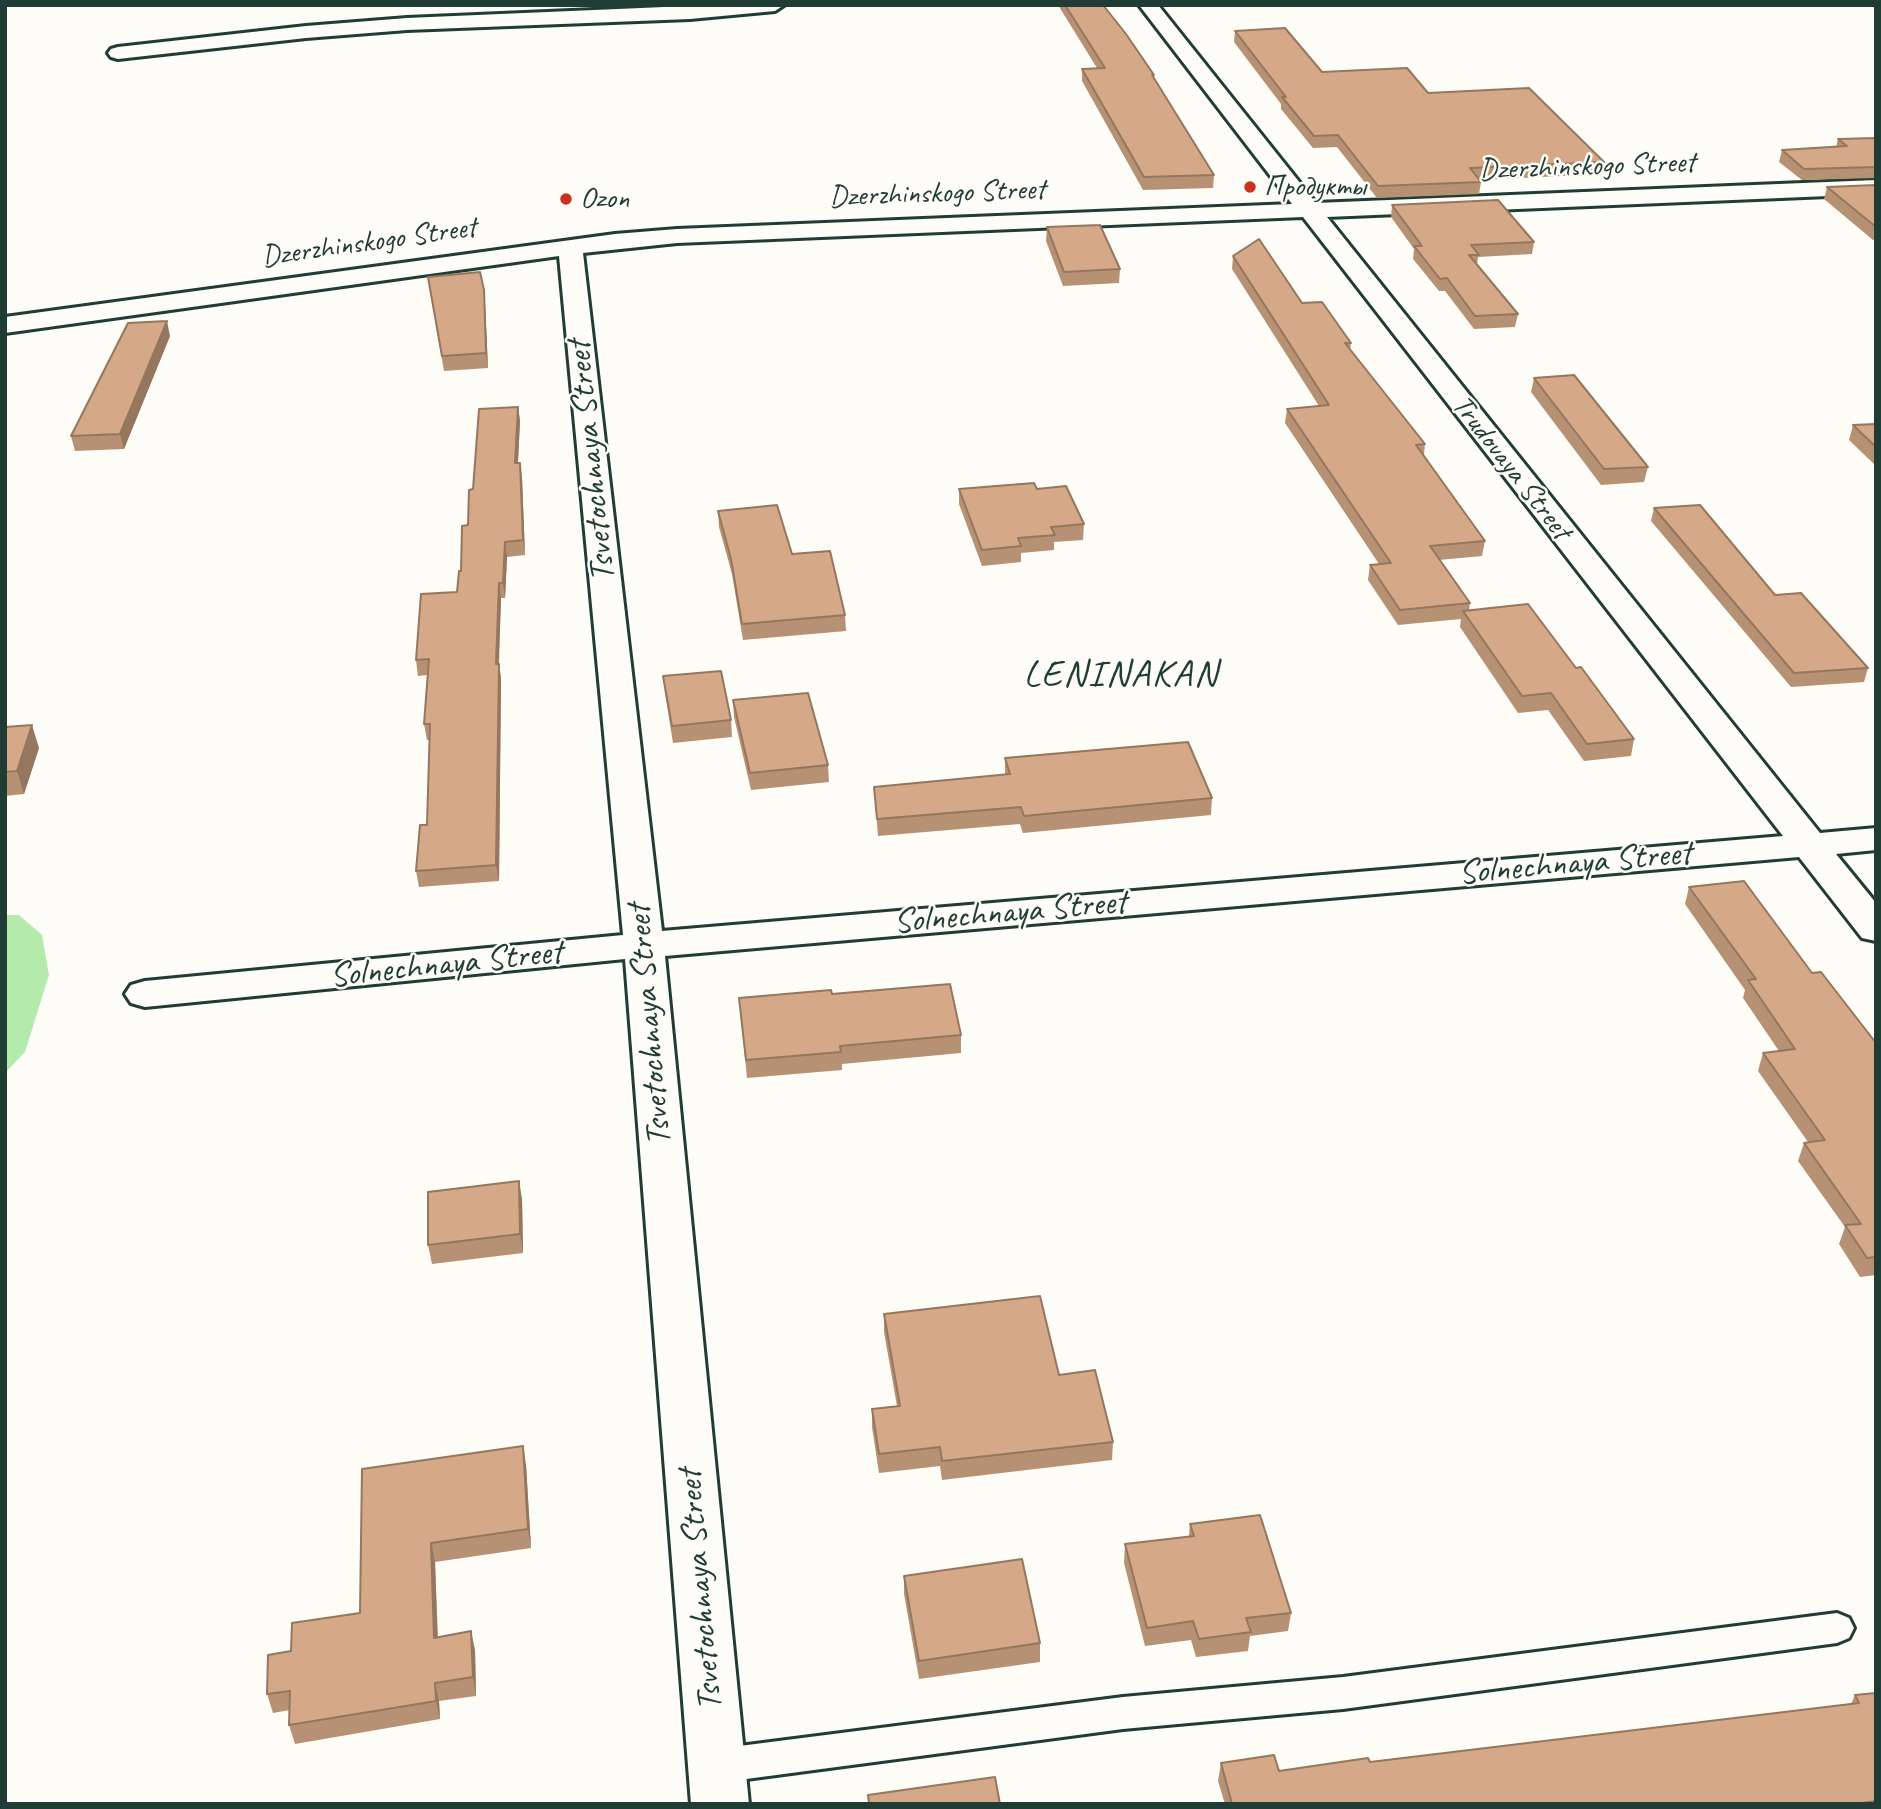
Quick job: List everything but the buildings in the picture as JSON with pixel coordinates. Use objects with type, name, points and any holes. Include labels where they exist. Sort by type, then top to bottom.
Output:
[{"type":"street","points":[[118,53],[394,25],[690,13],[775,5]]},
{"type":"street","name":"Trudovaya Street","points":[[1148,5],[1876,929]]},
{"type":"street","name":"Dzerzhinskogo Street","points":[[5,325],[570,248],[677,236],[1876,187]]},
{"type":"street","name":"Tsvetochnaya Street","points":[[570,248],[644,945],[718,1785]]},
{"type":"street","name":"Solnechnaya Street","points":[[145,994],[644,945],[1876,839]]},
{"type":"lane","points":[[718,1785],[1123,1713],[1343,1693],[1837,1628]]},
{"type":"green space","points":[[5,915],[19,915],[42,935],[49,975],[25,1052],[5,1073]]},
{"type":"place","name":"Продукты","points":[[1250,187]]},
{"type":"place","name":"Ozon","points":[[566,199]]},
{"type":"district","name":"LENINAKAN","points":[[1121,675]]}]
